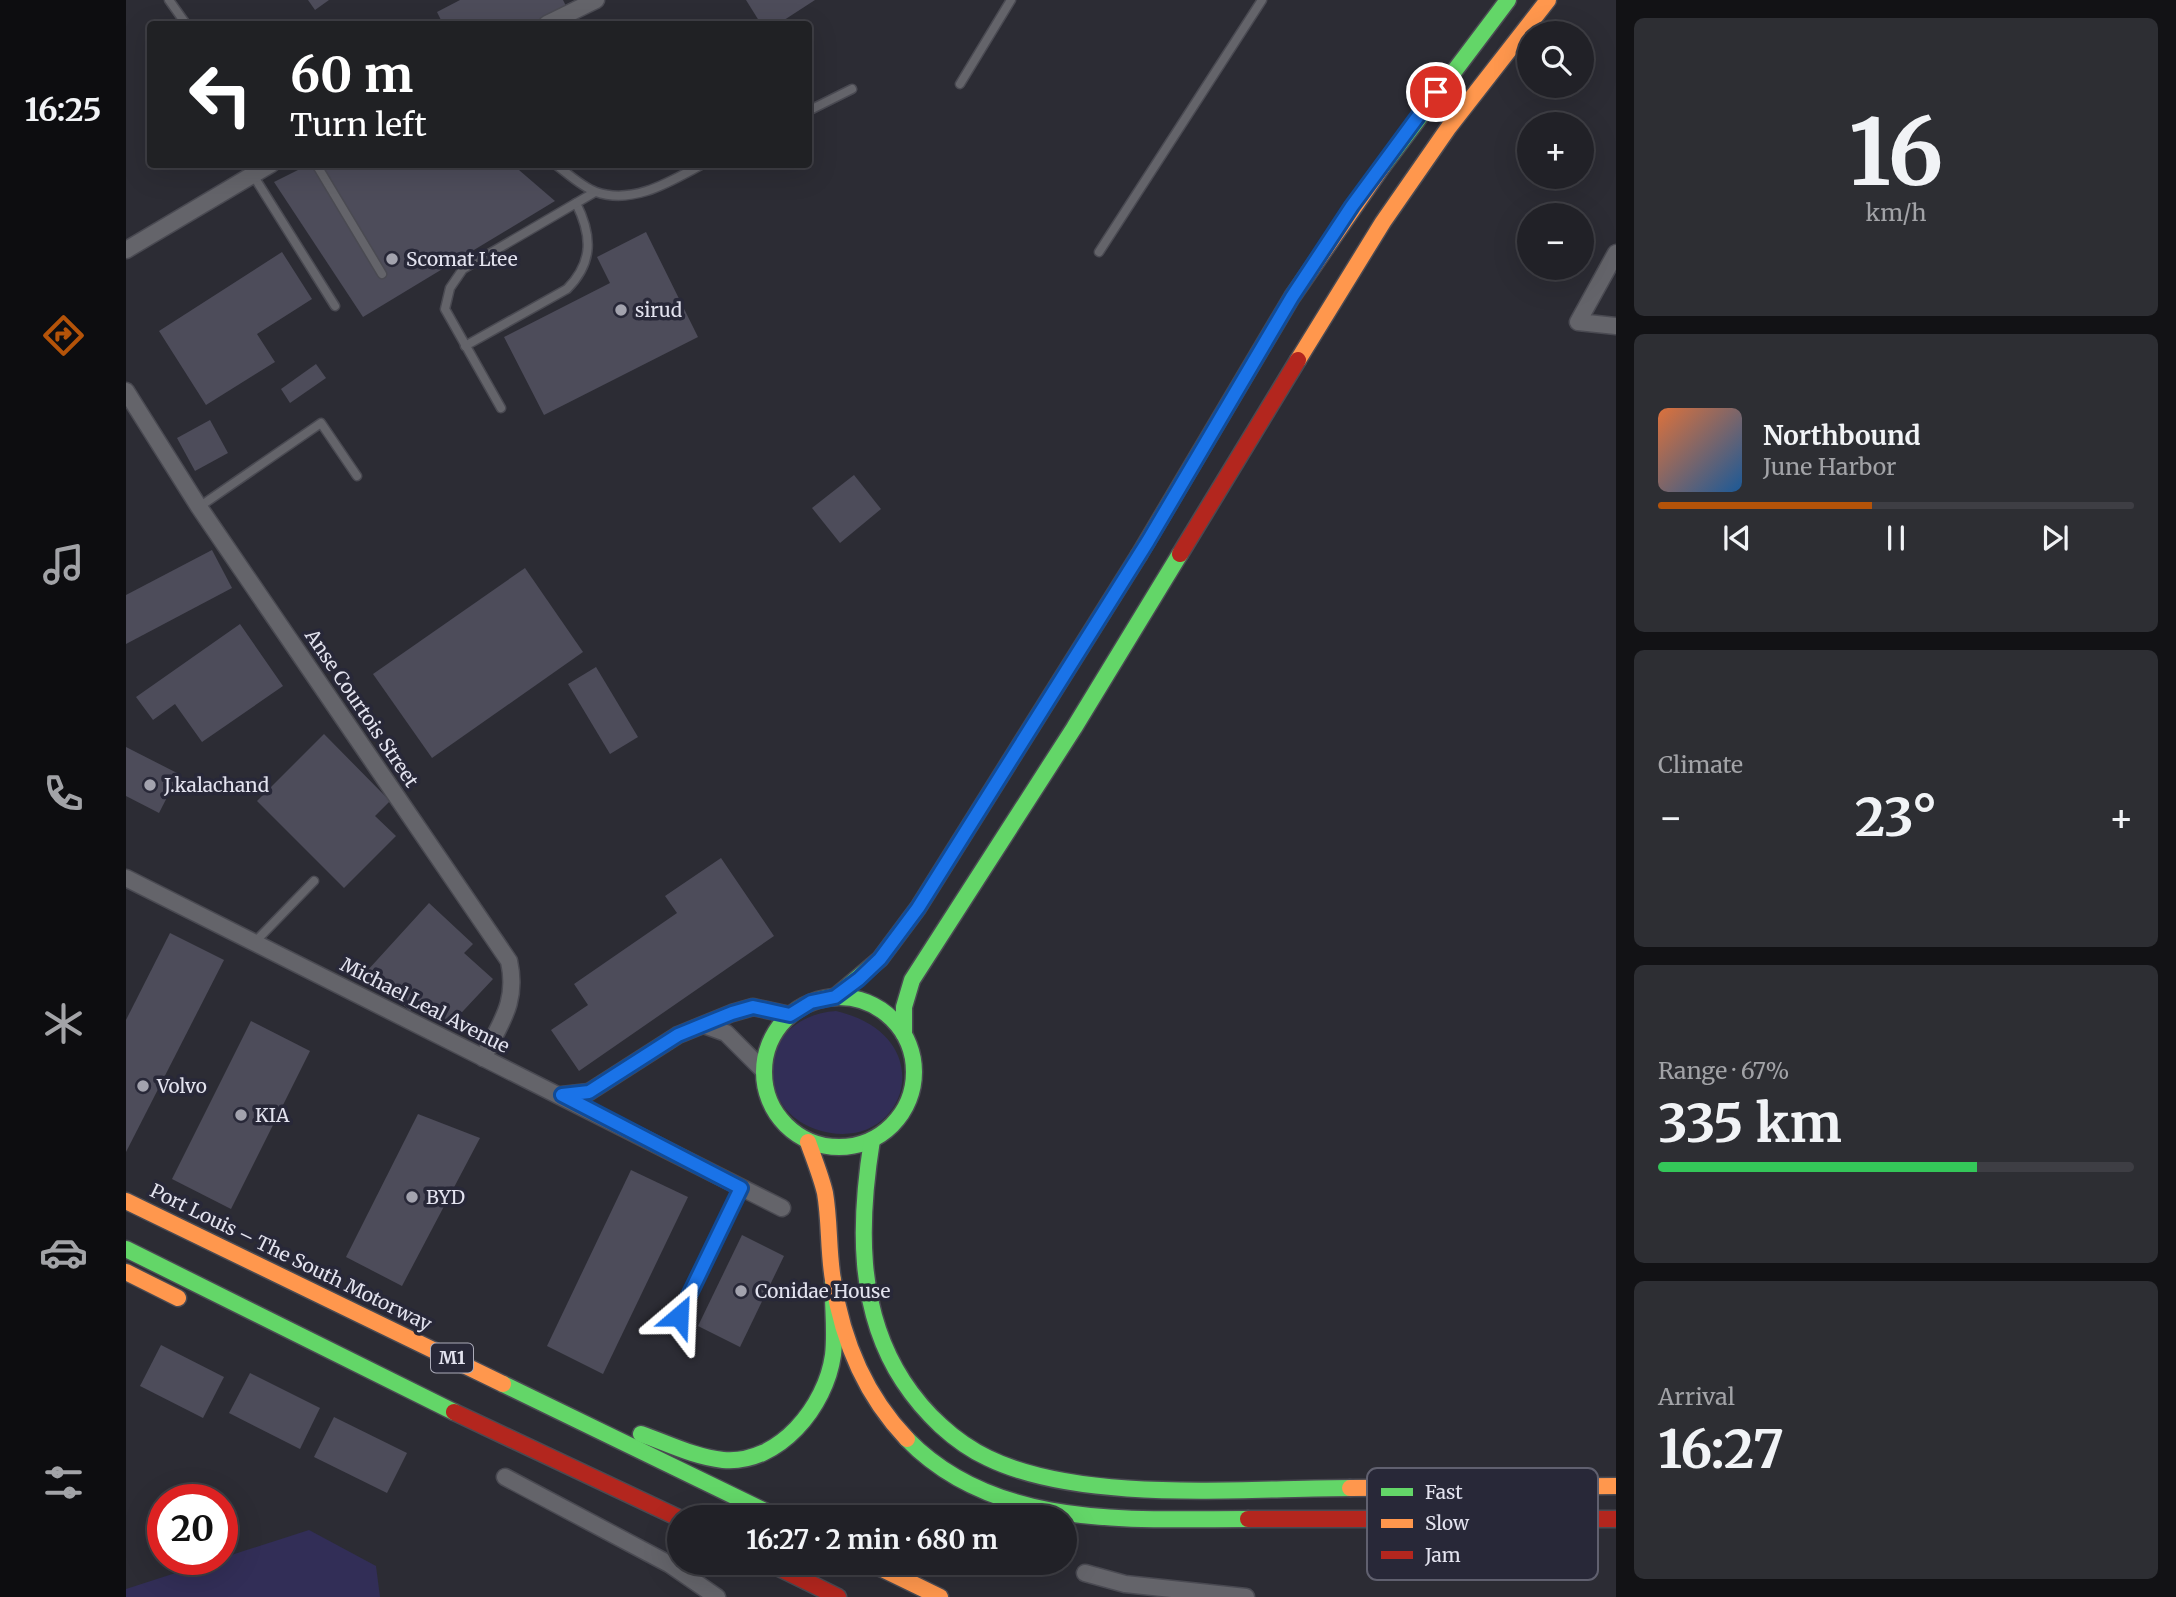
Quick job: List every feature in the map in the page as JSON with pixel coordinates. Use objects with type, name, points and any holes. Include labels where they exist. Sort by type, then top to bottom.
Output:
[{"type":"main road","points":[[835,997],[880,959],[918,908],[1148,541],[1299,286],[1390,153],[1508,0]]},
{"type":"main road","points":[[904,1034],[904,1007],[912,980],[1074,728],[1322,318],[1383,222],[1449,127],[1548,0]]},
{"type":"main road","points":[[835,997],[856,998],[875,1005],[891,1017],[904,1034],[912,1053],[914,1073],[911,1094],[903,1112],[890,1128],[872,1140],[841,1148],[808,1142],[793,1132],[775,1112],[765,1088],[767,1049],[776,1030],[790,1015],[811,1002],[835,997]]},
{"type":"main road","points":[[872,1140],[862,1212],[864,1261],[871,1309],[887,1359],[907,1391],[929,1416],[958,1440],[992,1460],[1046,1477],[1135,1489],[1367,1488]]},
{"type":"main road","points":[[808,1142],[826,1200],[833,1280],[844,1337],[859,1374],[899,1434],[932,1463],[978,1489],[1024,1505],[1063,1514],[1136,1520],[1367,1520]]},
{"type":"main road","name":"Port Louis – The South Motorway","points":[[126,1201],[752,1505]]},
{"type":"main road","name":"M1","points":[[126,1249],[458,1415],[667,1512]]},
{"type":"main road","points":[[126,1272],[199,1308]]},
{"type":"main road","points":[[544,1403],[712,1457],[733,1460],[770,1448],[797,1429],[825,1385],[833,1351],[830,1312],[833,1280]]},
{"type":"main road","points":[[358,1384],[458,1415]]},
{"type":"main road","points":[[1598,1486],[1616,1486]]},
{"type":"main road","points":[[1598,1519],[1616,1519]]},
{"type":"main road","points":[[793,1575],[838,1597]]},
{"type":"main road","points":[[895,1575],[940,1597]]},
{"type":"street","points":[[553,21],[596,0]]},
{"type":"street","points":[[126,250],[264,168]]},
{"type":"street","points":[[1616,253],[1578,322],[1616,326]]},
{"type":"street","name":"Anse Courtois Street","points":[[126,391],[199,507],[509,961],[514,986],[506,1013],[483,1058]]},
{"type":"street","name":"Michael Leal Avenue","points":[[126,878],[782,1208]]},
{"type":"street","points":[[562,1095],[589,1092],[678,1035],[753,1007],[790,1015]]},
{"type":"street","points":[[704,1026],[726,1033],[764,1070]]},
{"type":"street","points":[[505,1477],[668,1564],[717,1597]]},
{"type":"street","points":[[1085,1573],[1125,1584],[1246,1597]]},
{"type":"lane","points":[[169,0],[184,21]]},
{"type":"lane","points":[[960,84],[1011,0]]},
{"type":"lane","points":[[1099,252],[1262,0]]},
{"type":"lane","points":[[812,109],[852,89]]},
{"type":"lane","points":[[318,168],[382,274]]},
{"type":"lane","points":[[561,168],[594,192],[622,196],[652,191],[695,168]]},
{"type":"lane","points":[[253,175],[334,306]]},
{"type":"lane","points":[[501,408],[445,309],[450,288],[463,269],[594,192]]},
{"type":"lane","points":[[465,346],[567,289],[580,276],[589,251],[587,226],[576,203]]},
{"type":"lane","points":[[199,507],[321,423],[357,475]]},
{"type":"lane","points":[[255,942],[314,881]]},
{"type":"lane","points":[[679,1316],[741,1188]]},
{"type":"shaded area","points":[[836,1011],[871,1025],[892,1045],[902,1068],[901,1091],[890,1112],[871,1127],[846,1134],[815,1129],[798,1120],[787,1111],[780,1100],[773,1077],[772,1062],[783,1036],[806,1019]]},
{"type":"shaded area","points":[[309,1530],[376,1566],[380,1597],[126,1597],[126,1589],[169,1575],[238,1575],[238,1553]]},
{"type":"building","points":[[308,0],[329,0],[315,10]]},
{"type":"building","points":[[460,0],[563,0],[569,12],[550,21],[442,21],[437,12]]},
{"type":"building","points":[[746,0],[815,0],[783,21],[759,21]]},
{"type":"building","name":"Scomat Ltee","points":[[302,168],[517,168],[555,201],[363,317],[274,182]]},
{"type":"building","name":"sirud","points":[[646,232],[698,337],[544,415],[504,337],[610,283],[597,257]]},
{"type":"building","points":[[282,252],[312,299],[257,334],[275,362],[206,405],[159,331]]},
{"type":"building","points":[[316,364],[326,378],[290,403],[281,389]]},
{"type":"building","points":[[210,420],[228,453],[195,471],[177,438]]},
{"type":"building","points":[[854,475],[881,509],[840,543],[812,508]]},
{"type":"building","points":[[212,550],[232,588],[126,644],[126,595]]},
{"type":"building","points":[[525,568],[583,652],[432,758],[373,674]]},
{"type":"building","points":[[240,624],[283,686],[202,742],[175,704],[153,720],[136,697]]},
{"type":"building","points":[[596,667],[638,737],[610,754],[568,684]]},
{"type":"building","points":[[324,734],[390,801],[375,816],[396,836],[344,888],[257,801]]},
{"type":"building","name":"J.kalachand","points":[[126,747],[179,774],[159,813],[126,796]]},
{"type":"building","points":[[721,858],[774,936],[579,1071],[551,1030],[588,1005],[574,984],[677,913],[665,896]]},
{"type":"building","points":[[429,903],[473,944],[464,953],[493,979],[450,1025],[422,999],[410,1011],[367,971]]},
{"type":"building","name":"Volvo","points":[[170,933],[224,960],[126,1152],[126,1020]]},
{"type":"building","name":"KIA","points":[[251,1021],[310,1051],[231,1209],[172,1179]]},
{"type":"building","name":"BYD","points":[[418,1114],[480,1138],[402,1286],[346,1257]]},
{"type":"building","points":[[631,1170],[688,1197],[603,1374],[547,1346]]},
{"type":"building","name":"Conidae House","points":[[742,1235],[784,1256],[740,1347],[698,1326]]},
{"type":"building","points":[[161,1345],[224,1377],[203,1418],[140,1386]]},
{"type":"building","points":[[250,1373],[320,1408],[300,1449],[229,1413]]},
{"type":"building","points":[[334,1417],[407,1453],[387,1493],[314,1457]]},
{"type":"traffic: fast","points":[[1382,167],[1508,0]]},
{"type":"traffic: fast","points":[[904,1034],[904,1007],[912,980],[1074,728],[1180,554]]},
{"type":"traffic: fast","points":[[835,997],[880,959],[918,908],[1139,555]]},
{"type":"traffic: fast","points":[[839,997],[868,1003],[892,1019],[908,1043],[914,1072],[908,1101],[892,1125],[868,1141],[839,1147],[810,1141],[786,1125],[770,1101],[764,1072],[770,1043],[786,1019],[810,1003],[839,997]]},
{"type":"traffic: fast","points":[[872,1140],[864,1233],[865,1264],[876,1324],[888,1353],[911,1393],[941,1426],[963,1444],[988,1458],[1027,1472],[1070,1482],[1117,1488],[1214,1491],[1350,1488]]},
{"type":"traffic: fast","points":[[126,1249],[454,1412]]},
{"type":"traffic: fast","points":[[641,1434],[691,1453],[723,1460],[744,1459],[763,1453],[781,1442],[810,1412],[829,1374],[834,1346],[833,1280]]},
{"type":"traffic: fast","points":[[503,1384],[752,1505]]},
{"type":"traffic: fast","points":[[907,1439],[942,1469],[981,1490],[1023,1504],[1112,1518],[1248,1519]]},
{"type":"traffic: slow","points":[[1298,360],[1383,222],[1449,127],[1548,0]]},
{"type":"traffic: slow","points":[[1139,555],[1292,297],[1382,167]]},
{"type":"traffic: slow","points":[[808,1142],[825,1193],[830,1258],[842,1324],[868,1385],[879,1404],[907,1439]]},
{"type":"traffic: slow","points":[[126,1201],[503,1384]]},
{"type":"traffic: slow","points":[[126,1272],[178,1298]]},
{"type":"traffic: slow","points":[[1598,1486],[1616,1486]]},
{"type":"traffic: slow","points":[[1350,1488],[1367,1488]]},
{"type":"traffic: slow","points":[[895,1575],[940,1597]]},
{"type":"traffic: jam","points":[[1180,554],[1298,360]]},
{"type":"traffic: jam","points":[[454,1412],[667,1512]]},
{"type":"traffic: jam","points":[[1248,1519],[1367,1519]]},
{"type":"traffic: jam","points":[[1598,1519],[1616,1519]]},
{"type":"traffic: jam","points":[[793,1575],[838,1597]]},
{"type":"place","name":"Scomat Ltee","points":[[392,259]]},
{"type":"place","name":"sirud","points":[[621,310]]},
{"type":"place","name":"J.kalachand","points":[[150,785]]},
{"type":"place","name":"Volvo","points":[[143,1086]]},
{"type":"place","name":"KIA","points":[[241,1115]]},
{"type":"place","name":"BYD","points":[[412,1197]]},
{"type":"place","name":"Conidae House","points":[[741,1291]]},
{"type":"route","points":[[679,1316],[741,1188],[562,1095],[589,1092],[678,1035],[732,1013],[753,1007],[790,1015],[811,1002],[835,997],[880,959],[918,908],[1148,541],[1292,297],[1352,206],[1436,92]]}]
